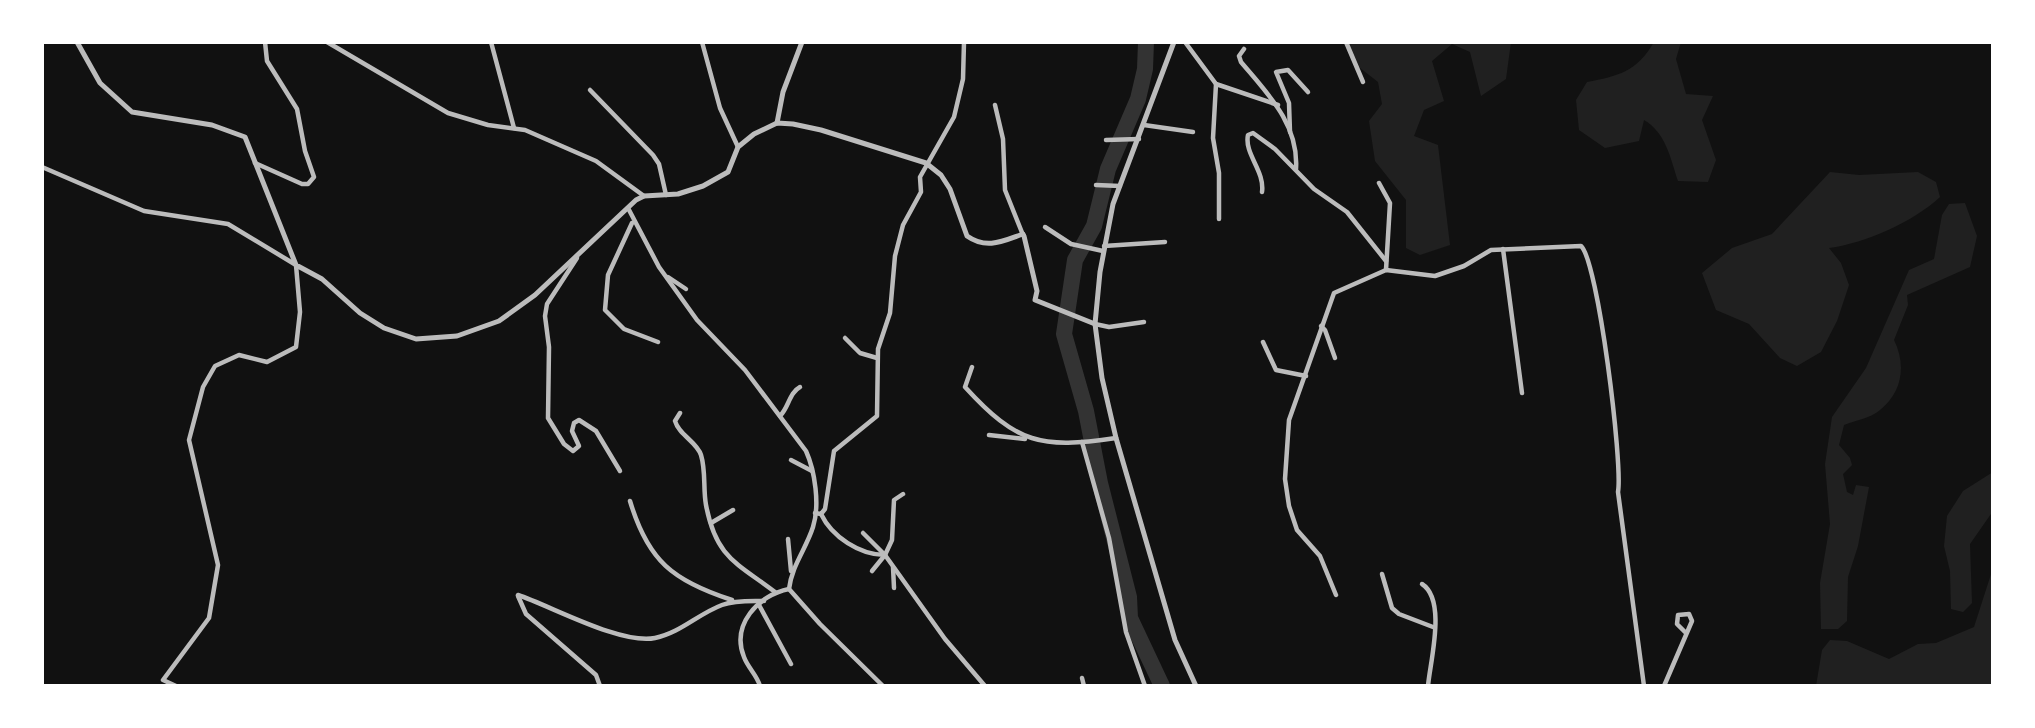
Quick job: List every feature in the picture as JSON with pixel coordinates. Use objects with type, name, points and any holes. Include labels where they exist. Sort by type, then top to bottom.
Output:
[{"type":"street","points":[[77,42],[100,83],[132,112],[212,125],[245,137],[296,265],[300,312],[296,347],[267,362],[239,355],[215,366],[203,387],[189,440],[218,565],[209,618],[163,683],[176,686]]},
{"type":"street","points":[[255,163],[302,184],[308,184],[314,177],[305,151],[297,109],[267,61],[265,42]]},
{"type":"street","points":[[327,42],[447,113],[488,125],[514,128],[596,161],[644,196],[666,196],[703,186],[724,175],[738,147],[754,134],[777,123],[821,130],[926,163],[942,175],[950,189],[967,236],[979,242],[997,244],[1023,235]]},
{"type":"street","points":[[491,42],[514,128]]},
{"type":"street","points":[[702,42],[720,108],[738,147]]},
{"type":"street","points":[[777,123],[783,92],[802,42]]},
{"type":"street","points":[[818,513],[825,509],[834,451],[877,416],[877,358],[890,313],[903,225],[918,201],[920,177],[926,163],[954,117],[962,79],[964,42]]},
{"type":"street","points":[[1174,42],[1120,187],[1104,248],[1095,324],[1101,378],[1116,438],[1175,640],[1196,686]]},
{"type":"street","points":[[1185,42],[1216,84],[1279,105]]},
{"type":"street","points":[[1346,42],[1363,82]]},
{"type":"street","points":[[1244,49],[1239,56],[1241,62],[1279,105],[1290,132]]},
{"type":"street","points":[[1296,169],[1289,103],[1276,72],[1289,70],[1308,92]]},
{"type":"street","points":[[1216,84],[1213,138],[1219,173],[1219,219]]},
{"type":"street","points":[[590,90],[653,155],[659,164],[666,196]]},
{"type":"street","points":[[995,104],[1003,139],[1005,190],[1023,235],[1037,291],[1035,300],[1109,327],[1144,322]]},
{"type":"street","points":[[1144,125],[1193,132]]},
{"type":"street","points":[[1262,192],[1263,183],[1247,141],[1248,135],[1260,135],[1314,189],[1347,212],[1386,261]]},
{"type":"street","points":[[1106,140],[1139,139]]},
{"type":"street","points":[[42,167],[144,211],[228,225],[322,279],[346,303],[384,328],[416,339],[436,338],[492,325],[535,295],[644,196]]},
{"type":"street","points":[[1380,183],[1390,203],[1386,270]]},
{"type":"street","points":[[1096,185],[1120,187]]},
{"type":"street","points":[[628,208],[633,222],[667,276],[708,333],[745,370],[800,441],[813,472],[818,513],[792,572],[789,589]]},
{"type":"street","points":[[633,222],[608,275],[604,297],[605,310],[624,329],[658,342]]},
{"type":"street","points":[[1045,227],[1074,245],[1087,249],[1165,242]]},
{"type":"street","points":[[1336,595],[1321,556],[1297,530],[1289,506],[1285,445],[1289,420],[1334,293],[1386,270],[1435,276],[1464,266],[1491,250],[1581,246],[1591,262],[1618,451],[1618,492],[1644,686]]},
{"type":"street","points":[[1503,248],[1522,393]]},
{"type":"street","points":[[577,257],[546,309],[548,418],[564,444],[573,451],[579,446],[572,430],[574,423],[579,421],[590,425],[620,471]]},
{"type":"street","points":[[667,276],[686,289]]},
{"type":"street","points":[[1321,326],[1335,358]]},
{"type":"street","points":[[845,338],[860,354],[877,358]]},
{"type":"street","points":[[1263,342],[1276,370],[1306,376]]},
{"type":"street","points":[[972,367],[965,387],[1026,439]]},
{"type":"street","points":[[780,416],[788,408],[792,393],[800,387]]},
{"type":"street","points":[[680,413],[675,421],[677,427],[700,452],[711,523],[729,560],[775,592]]},
{"type":"street","points":[[989,435],[1048,444],[1116,438]]},
{"type":"street","points":[[1083,442],[1109,538],[1126,632],[1145,686]]},
{"type":"street","points":[[791,460],[813,472]]},
{"type":"street","points":[[872,571],[885,555],[892,540],[894,500],[896,495],[903,494]]},
{"type":"street","points":[[630,500],[638,528],[661,564],[691,585],[736,602]]},
{"type":"street","points":[[711,523],[733,510]]},
{"type":"street","points":[[818,513],[845,541],[867,553],[885,555]]},
{"type":"street","points":[[863,533],[885,555],[945,639],[985,686]]},
{"type":"street","points":[[788,539],[792,572]]},
{"type":"street","points":[[893,566],[894,588]]},
{"type":"street","points":[[1382,574],[1392,608],[1399,614],[1434,628]]},
{"type":"street","points":[[1422,584],[1433,599],[1434,628],[1429,686]]},
{"type":"street","points":[[760,686],[743,654],[740,630],[746,618],[759,605],[775,592],[789,589]]},
{"type":"street","points":[[789,589],[883,686]]},
{"type":"street","points":[[600,686],[596,675],[526,614],[518,595],[542,603],[576,621],[644,640],[673,632],[720,606],[736,602],[764,601]]},
{"type":"street","points":[[759,605],[791,664]]},
{"type":"street","points":[[1664,686],[1692,621],[1689,614],[1683,613],[1678,615],[1677,624],[1686,633]]},
{"type":"street","points":[[1082,678],[1084,686]]},
{"type":"shaded area","points":[[1348,42],[1511,42],[1506,79],[1481,96],[1470,52],[1452,44],[1432,61],[1444,101],[1424,110],[1414,136],[1438,145],[1450,245],[1420,255],[1406,248],[1406,200],[1375,161],[1369,121],[1382,104],[1378,82],[1355,64]]},
{"type":"shaded area","points":[[1654,42],[1681,42],[1676,59],[1686,94],[1713,96],[1702,120],[1716,160],[1708,182],[1678,181],[1662,139],[1644,120],[1639,141],[1605,148],[1579,130],[1576,100],[1587,82],[1626,71],[1641,60]]},
{"type":"shaded area","points":[[1830,172],[1859,175],[1918,172],[1936,182],[1940,197],[1916,215],[1888,230],[1829,248],[1841,263],[1849,285],[1837,321],[1821,352],[1797,366],[1780,358],[1749,324],[1716,310],[1702,273],[1732,248],[1772,234]]},
{"type":"shaded area","points":[[1965,203],[1977,236],[1970,267],[1907,295],[1908,305],[1894,340],[1901,368],[1894,395],[1876,413],[1844,425],[1839,445],[1850,458],[1852,465],[1843,474],[1847,492],[1853,495],[1856,485],[1869,487],[1858,546],[1848,577],[1847,621],[1838,629],[1821,629],[1820,583],[1830,524],[1825,464],[1832,417],[1866,368],[1909,270],[1934,259],[1942,215],[1949,204]]},
{"type":"shaded area","points":[[1993,472],[1993,511],[1970,544],[1972,603],[1963,612],[1951,609],[1950,571],[1944,546],[1947,516],[1963,491]]},
{"type":"shaded area","points":[[1993,568],[1993,686],[1816,686],[1822,650],[1830,640],[1847,641],[1889,659],[1918,644],[1936,643],[1974,627]]},
{"type":"waterway","points":[[1146,42],[1145,69],[1138,99],[1108,169],[1094,226],[1075,260],[1064,334],[1086,411],[1100,483],[1129,597],[1130,618],[1162,686]]}]
